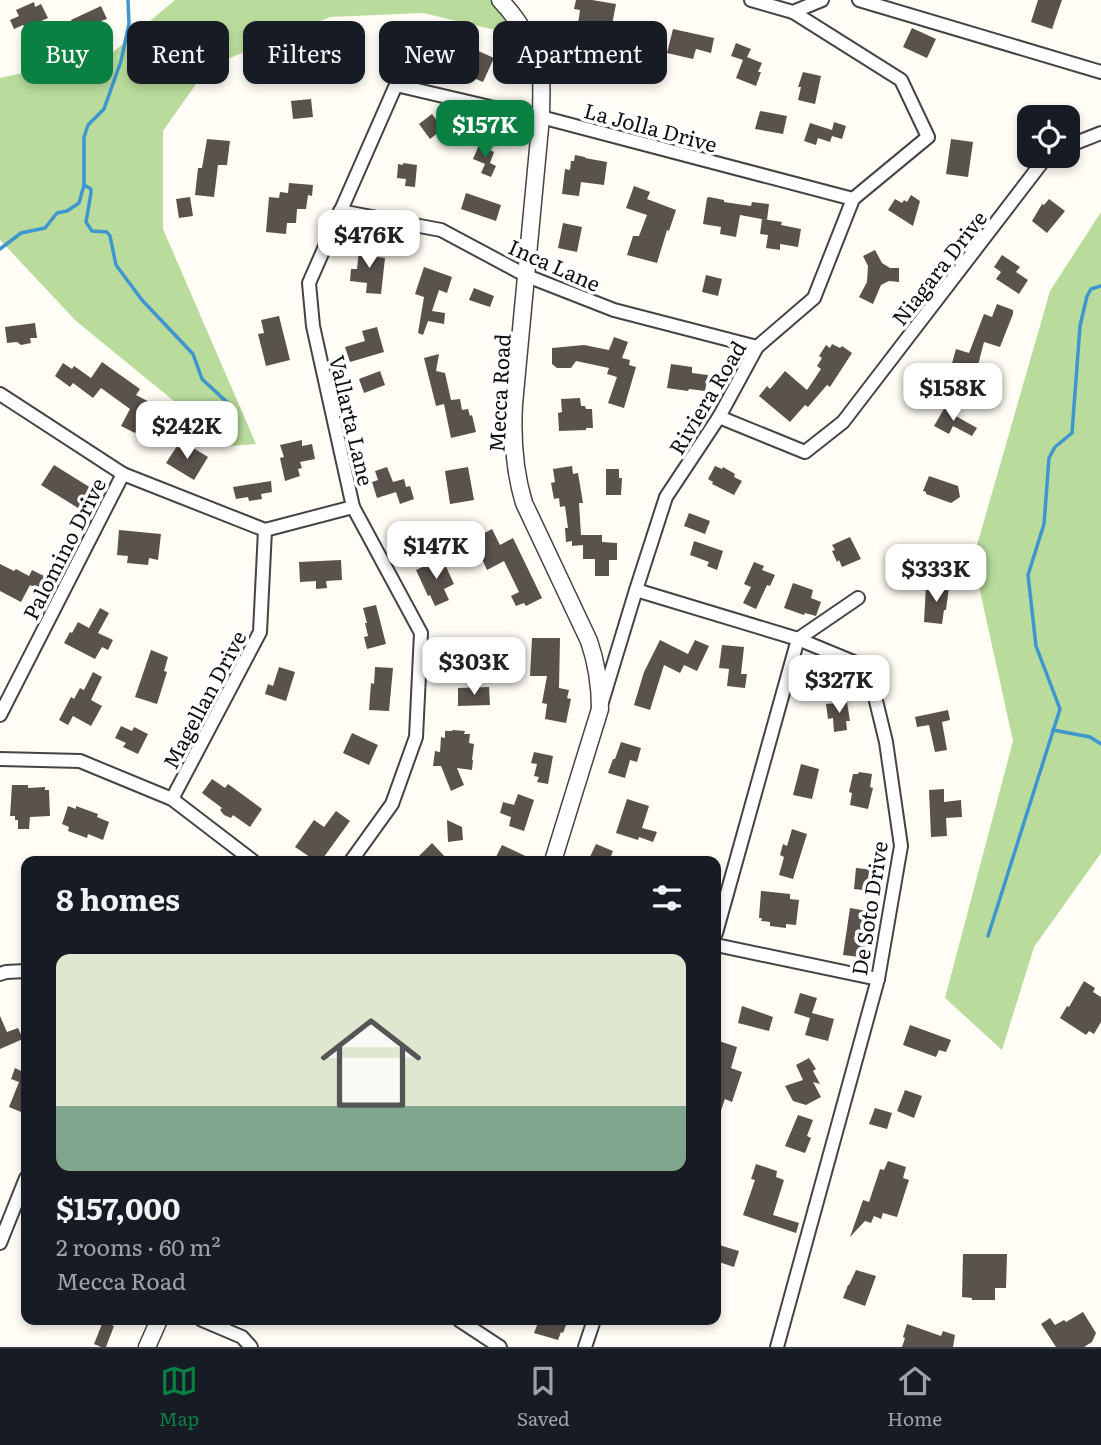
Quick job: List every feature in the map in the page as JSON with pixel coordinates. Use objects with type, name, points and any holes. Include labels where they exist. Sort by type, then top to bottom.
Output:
[{"type":"street","name":"Mecca Road","points":[[500,0],[510,10],[526,36],[537,59],[541,80],[541,117],[513,429],[517,480],[524,503],[589,641],[600,683],[600,709],[555,856]]},
{"type":"street","points":[[751,0],[793,12],[822,0]]},
{"type":"street","points":[[859,0],[1101,72]]},
{"type":"street","name":"Riviera Road","points":[[600,709],[666,497],[719,417],[757,347],[814,298],[853,199],[928,136],[901,80],[793,12]]},
{"type":"street","name":"La Jolla Drive","points":[[396,85],[541,117],[853,199]]},
{"type":"street","name":"Vallarta Lane","points":[[355,856],[392,804],[416,737],[421,633],[353,507],[315,337],[309,283],[396,85]]},
{"type":"street","points":[[1080,141],[1101,133]]},
{"type":"street","name":"Niagara Drive","points":[[719,417],[805,452],[813,446],[843,422],[1038,168]]},
{"type":"street","name":"Inca Lane","points":[[340,211],[441,230],[527,276],[614,310],[757,347]]},
{"type":"street","points":[[0,394],[122,474],[265,530],[353,507]]},
{"type":"street","name":"Palomino Drive","points":[[0,715],[122,474]]},
{"type":"street","name":"Magellan Drive","points":[[172,799],[260,632],[265,530]]},
{"type":"street","name":"De Soto Drive","points":[[636,590],[798,639],[868,668],[886,742],[901,846],[878,979],[777,1347]]},
{"type":"street","points":[[721,915],[798,639],[859,598]]},
{"type":"street","points":[[0,759],[80,761],[172,799],[246,856]]},
{"type":"street","points":[[721,945],[878,979]]},
{"type":"street","points":[[0,974],[21,972]]},
{"type":"street","points":[[0,1243],[21,1190]]},
{"type":"street","points":[[147,1347],[157,1325]]},
{"type":"street","points":[[214,1325],[242,1337],[251,1347]]},
{"type":"street","points":[[467,1325],[500,1347]]},
{"type":"street","points":[[585,1347],[592,1325]]},
{"type":"green space","points":[[175,0],[490,0],[506,21],[493,21],[493,30],[479,26],[479,21],[457,21],[423,13],[330,17],[320,21],[243,21],[243,53],[229,58],[229,21],[150,21]]},
{"type":"green space","points":[[127,40],[127,84],[196,84],[163,131],[163,229],[256,444],[229,446],[76,321],[0,240],[0,78],[21,73],[21,84],[113,84],[113,52]]},
{"type":"green space","points":[[1101,212],[1101,853],[1034,947],[1002,1050],[945,998],[1013,741],[973,559],[1050,291]]},
{"type":"building","points":[[576,0],[616,4],[613,21],[578,21],[580,10],[574,9]]},
{"type":"building","points":[[1038,0],[1062,0],[1052,29],[1031,22]]},
{"type":"building","points":[[34,2],[35,7],[41,4],[48,18],[41,21],[21,21],[21,26],[14,29],[10,20],[19,16],[16,10]]},
{"type":"building","points":[[101,6],[107,19],[101,21],[71,20]]},
{"type":"building","points":[[912,28],[936,39],[927,58],[903,47]]},
{"type":"building","points":[[673,29],[714,38],[711,53],[696,49],[693,59],[667,53]]},
{"type":"building","points":[[736,43],[751,49],[747,57],[762,63],[756,86],[736,78],[743,60],[731,56]]},
{"type":"building","points":[[479,51],[493,58],[483,82],[479,80]]},
{"type":"building","points":[[803,72],[821,76],[815,104],[798,100],[801,87],[798,87]]},
{"type":"building","points":[[311,99],[313,117],[293,119],[291,101]]},
{"type":"building","points":[[760,111],[787,116],[783,134],[755,129]]},
{"type":"building","points":[[432,114],[443,129],[430,139],[419,124]]},
{"type":"building","points":[[834,122],[846,126],[842,139],[832,136],[830,142],[818,138],[816,145],[804,141],[810,123],[832,130]]},
{"type":"building","points":[[207,139],[230,141],[227,165],[218,165],[214,197],[195,195],[198,168],[202,168]]},
{"type":"building","points":[[951,139],[973,142],[968,177],[946,174]]},
{"type":"building","points":[[479,145],[494,152],[490,163],[496,166],[491,177],[481,173],[485,164],[473,159]]},
{"type":"building","points":[[575,155],[607,162],[604,185],[581,182],[579,196],[562,194],[565,169],[570,170]]},
{"type":"building","points":[[398,164],[417,165],[415,187],[405,186],[406,179],[397,178]]},
{"type":"building","points":[[289,183],[313,185],[312,196],[308,195],[306,209],[297,209],[296,223],[287,223],[286,234],[266,232],[269,197],[279,198],[280,192],[288,193]]},
{"type":"building","points":[[634,186],[650,192],[647,199],[676,210],[657,263],[627,255],[633,236],[639,236],[647,215],[626,208]]},
{"type":"building","points":[[466,193],[501,205],[496,221],[461,209]]},
{"type":"building","points":[[911,195],[920,201],[913,226],[888,210],[895,199],[902,203],[904,200],[907,202]]},
{"type":"building","points":[[190,197],[193,216],[179,218],[176,199]]},
{"type":"building","points":[[709,197],[751,206],[752,202],[769,204],[767,220],[740,215],[736,237],[720,234],[721,227],[703,224]]},
{"type":"building","points":[[1049,199],[1065,211],[1047,233],[1032,221],[1042,204]]},
{"type":"building","points":[[762,219],[801,229],[798,247],[780,244],[780,250],[766,248],[768,235],[760,234]]},
{"type":"building","points":[[563,223],[582,227],[577,252],[558,248]]},
{"type":"building","points":[[360,242],[371,243],[370,256],[385,258],[381,294],[366,293],[367,283],[350,281],[351,269],[357,269]]},
{"type":"building","points":[[875,250],[882,263],[890,268],[899,268],[899,282],[889,281],[881,285],[873,304],[859,297],[867,282],[868,266],[863,256]]},
{"type":"building","points":[[1002,255],[1020,267],[1016,272],[1028,280],[1019,294],[996,279],[1001,272],[994,267]]},
{"type":"building","points":[[424,267],[452,277],[447,293],[439,290],[432,311],[445,313],[444,324],[428,321],[423,335],[418,333],[424,297],[415,294]]},
{"type":"building","points":[[706,275],[722,279],[718,296],[702,292]]},
{"type":"building","points":[[474,288],[494,296],[490,307],[469,300]]},
{"type":"building","points":[[997,304],[1013,310],[1000,347],[984,342],[978,365],[973,364],[966,391],[946,385],[956,349],[969,353],[984,314],[992,317]]},
{"type":"building","points":[[279,316],[290,360],[266,366],[258,334],[264,333],[261,320]]},
{"type":"building","points":[[35,323],[37,338],[30,338],[31,343],[7,343],[5,327]]},
{"type":"building","points":[[377,327],[384,352],[350,362],[345,347],[365,341],[362,331]]},
{"type":"building","points":[[614,337],[628,342],[622,358],[630,360],[629,365],[636,367],[624,408],[608,403],[617,377],[607,374],[609,368],[576,361],[571,368],[557,368],[552,364],[552,348],[584,345],[609,350]]},
{"type":"building","points":[[832,344],[840,348],[842,346],[852,353],[830,387],[827,385],[808,407],[805,405],[790,422],[759,396],[767,386],[770,389],[785,371],[807,390],[821,369],[817,366],[822,358],[819,356],[826,345],[830,348]]},
{"type":"building","points":[[439,354],[436,371],[445,373],[451,400],[460,399],[462,410],[468,409],[476,432],[451,438],[444,404],[436,406],[424,358]]},
{"type":"building","points":[[102,362],[140,389],[136,395],[163,409],[168,401],[179,407],[165,435],[141,423],[135,433],[121,426],[130,409],[101,388],[93,398],[73,383],[70,387],[55,376],[63,363],[72,369],[74,366],[91,378]]},
{"type":"building","points":[[671,364],[692,367],[692,373],[708,375],[705,391],[667,388]]},
{"type":"building","points":[[380,371],[385,385],[364,393],[359,379]]},
{"type":"building","points":[[580,398],[581,406],[592,409],[593,428],[559,431],[558,413],[562,412],[561,399]]},
{"type":"building","points":[[945,407],[977,428],[972,436],[953,426],[949,434],[934,426]]},
{"type":"building","points":[[302,440],[302,446],[312,444],[315,459],[300,462],[300,476],[285,481],[280,458],[284,457],[280,445]]},
{"type":"building","points":[[177,446],[187,452],[190,446],[208,457],[194,480],[166,463]]},
{"type":"building","points":[[54,465],[91,488],[78,508],[41,485]]},
{"type":"building","points":[[572,466],[573,474],[578,473],[583,503],[579,503],[581,535],[602,535],[602,542],[617,543],[617,560],[609,560],[609,576],[595,576],[595,559],[583,559],[583,545],[572,546],[572,541],[566,542],[565,528],[568,528],[565,506],[560,507],[559,498],[554,499],[551,483],[555,482],[553,469]]},
{"type":"building","points":[[715,466],[722,469],[723,467],[742,481],[734,495],[712,484],[708,479]]},
{"type":"building","points":[[387,467],[393,482],[404,479],[406,487],[410,486],[414,499],[400,504],[396,492],[377,498],[372,482],[378,480],[375,471]]},
{"type":"building","points":[[468,467],[474,500],[450,504],[445,471]]},
{"type":"building","points":[[606,469],[619,469],[619,478],[622,478],[621,495],[606,495]]},
{"type":"building","points":[[929,476],[958,486],[960,497],[951,503],[926,494],[923,491]]},
{"type":"building","points":[[271,481],[272,492],[261,494],[262,499],[236,499],[233,487]]},
{"type":"building","points":[[689,513],[710,521],[705,534],[684,526]]},
{"type":"building","points":[[492,529],[500,545],[513,538],[542,598],[526,606],[524,603],[516,606],[511,596],[519,592],[504,561],[487,570],[473,539]]},
{"type":"building","points":[[119,530],[161,534],[158,560],[149,558],[148,565],[127,563],[128,556],[117,555]]},
{"type":"building","points":[[396,533],[422,536],[423,554],[407,555],[407,541]]},
{"type":"building","points":[[850,537],[861,559],[842,567],[832,551],[835,550],[832,545]]},
{"type":"building","points":[[694,541],[723,551],[717,570],[707,566],[709,562],[690,555]]},
{"type":"building","points":[[442,558],[454,584],[444,589],[449,600],[435,606],[416,570]]},
{"type":"building","points":[[341,560],[342,580],[326,581],[327,588],[316,589],[316,581],[300,582],[299,562]]},
{"type":"building","points":[[754,562],[764,566],[762,570],[775,575],[770,586],[767,585],[756,609],[743,603],[751,587],[744,584]]},
{"type":"building","points":[[0,564],[29,576],[32,570],[46,577],[39,590],[30,585],[21,602],[0,591]]},
{"type":"building","points":[[793,583],[813,590],[811,598],[821,602],[816,616],[784,608]]},
{"type":"building","points":[[926,585],[949,587],[942,624],[924,622]]},
{"type":"building","points":[[376,605],[386,644],[367,649],[364,637],[368,636],[367,623],[363,608]]},
{"type":"building","points":[[100,608],[109,613],[98,633],[113,640],[108,650],[102,647],[95,659],[64,643],[78,622],[89,628]]},
{"type":"building","points":[[532,638],[560,638],[559,688],[569,690],[567,698],[571,699],[566,723],[545,719],[547,704],[542,703],[547,676],[530,676]]},
{"type":"building","points":[[660,640],[688,654],[695,640],[709,646],[697,671],[684,665],[680,673],[664,665],[650,710],[634,705],[644,672]]},
{"type":"building","points":[[722,645],[744,647],[741,674],[747,674],[745,688],[727,686],[729,669],[719,668]]},
{"type":"building","points":[[151,650],[168,657],[164,671],[167,672],[157,704],[135,697]]},
{"type":"building","points":[[279,667],[295,672],[286,701],[265,694],[268,684],[273,686]]},
{"type":"building","points":[[375,667],[393,668],[389,711],[369,710]]},
{"type":"building","points":[[456,667],[458,682],[441,683],[440,668]]},
{"type":"building","points":[[93,672],[102,677],[91,700],[102,706],[91,726],[73,716],[68,725],[59,720],[71,697],[74,699],[80,688],[84,690]]},
{"type":"building","points":[[489,687],[490,705],[458,706],[458,688]]},
{"type":"building","points":[[847,702],[850,721],[846,721],[847,730],[834,732],[833,718],[828,719],[826,704]]},
{"type":"building","points":[[948,710],[950,720],[942,722],[947,750],[935,752],[929,725],[917,727],[915,717]]},
{"type":"building","points":[[121,726],[132,731],[134,727],[148,734],[138,754],[123,747],[126,743],[115,738]]},
{"type":"building","points":[[445,731],[470,734],[469,743],[474,744],[472,770],[457,768],[464,785],[451,791],[441,766],[433,766],[435,751],[440,752],[441,737],[445,738]]},
{"type":"building","points":[[352,733],[378,745],[369,765],[343,753]]},
{"type":"building","points":[[621,742],[641,748],[637,762],[630,760],[625,778],[608,773]]},
{"type":"building","points":[[534,752],[553,756],[548,784],[537,782],[539,777],[534,776],[537,764],[531,763]]},
{"type":"building","points":[[801,764],[819,769],[812,799],[793,795]]},
{"type":"building","points":[[853,774],[872,774],[870,787],[873,788],[868,809],[850,805],[852,793],[849,792]]},
{"type":"building","points":[[212,779],[225,788],[228,784],[262,809],[250,827],[233,815],[231,818],[224,815],[220,810],[222,808],[202,793]]},
{"type":"building","points":[[12,785],[45,787],[45,790],[49,790],[50,816],[30,817],[29,829],[18,829],[18,820],[15,820],[15,816],[10,816]]},
{"type":"building","points":[[944,789],[944,802],[961,800],[962,817],[946,818],[947,836],[931,837],[929,790]]},
{"type":"building","points":[[518,794],[534,800],[524,831],[509,826],[511,817],[500,813],[503,802],[514,805]]},
{"type":"building","points":[[627,799],[649,806],[642,828],[657,832],[653,842],[616,833]]},
{"type":"building","points":[[68,806],[98,814],[97,817],[109,822],[103,840],[68,831],[69,827],[62,824]]},
{"type":"building","points":[[336,811],[350,821],[325,856],[308,856],[295,847],[314,820],[324,827]]},
{"type":"building","points":[[447,820],[462,827],[463,840],[448,842]]},
{"type":"building","points":[[792,829],[807,834],[793,879],[779,875],[784,857],[780,855],[783,844],[787,846]]},
{"type":"building","points":[[432,843],[444,856],[419,856]]},
{"type":"building","points":[[596,844],[613,851],[611,856],[590,856]]},
{"type":"building","points":[[502,845],[525,856],[496,856]]},
{"type":"building","points":[[856,868],[875,870],[872,891],[854,889]]},
{"type":"building","points":[[761,891],[790,894],[790,899],[799,900],[796,925],[786,924],[786,928],[770,926],[770,922],[761,921]]},
{"type":"building","points":[[850,908],[867,911],[865,923],[869,923],[865,950],[861,950],[860,957],[843,955]]},
{"type":"building","points":[[1084,981],[1095,988],[1093,992],[1101,997],[1101,1022],[1094,1034],[1089,1031],[1086,1035],[1060,1018]]},
{"type":"building","points":[[800,993],[817,998],[812,1013],[834,1019],[828,1041],[805,1035],[810,1018],[794,1013]]},
{"type":"building","points":[[742,1006],[773,1017],[769,1031],[738,1023]]},
{"type":"building","points":[[0,1016],[7,1032],[18,1028],[21,1040],[0,1049]]},
{"type":"building","points":[[910,1025],[951,1040],[946,1052],[939,1050],[936,1057],[903,1045]]},
{"type":"building","points":[[721,1042],[737,1047],[731,1068],[742,1072],[732,1102],[725,1099],[721,1110]]},
{"type":"building","points":[[809,1058],[816,1069],[813,1071],[820,1084],[813,1082],[821,1097],[806,1105],[793,1101],[785,1086],[803,1080],[796,1065]]},
{"type":"building","points":[[15,1068],[21,1071],[21,1112],[9,1107],[19,1082],[11,1079]]},
{"type":"building","points":[[905,1090],[922,1096],[914,1118],[897,1111]]},
{"type":"building","points":[[875,1108],[892,1113],[887,1129],[869,1124]]},
{"type":"building","points":[[798,1115],[813,1120],[807,1136],[811,1138],[805,1153],[785,1146]]},
{"type":"building","points":[[888,1161],[906,1167],[903,1178],[909,1180],[897,1217],[883,1213],[881,1219],[874,1216],[871,1223],[865,1221],[850,1237],[863,1200],[869,1202],[880,1169],[884,1170]]},
{"type":"building","points":[[756,1164],[777,1171],[776,1177],[784,1180],[773,1215],[799,1223],[796,1233],[743,1215],[755,1180],[751,1179]]},
{"type":"building","points":[[721,1246],[739,1251],[734,1267],[721,1263]]},
{"type":"building","points":[[963,1254],[1007,1254],[1006,1288],[995,1288],[995,1300],[962,1297]]},
{"type":"building","points":[[856,1270],[876,1276],[865,1306],[843,1298]]},
{"type":"building","points":[[1083,1312],[1096,1333],[1092,1342],[1084,1347],[1056,1347],[1041,1324],[1050,1318],[1055,1325],[1064,1320],[1066,1322]]},
{"type":"building","points":[[907,1324],[941,1336],[943,1331],[955,1335],[953,1347],[902,1347]]},
{"type":"building","points":[[102,1325],[114,1326],[106,1347],[94,1344]]},
{"type":"building","points":[[537,1325],[566,1325],[558,1340],[534,1333]]},
{"type":"waterway","points":[[128,0],[129,24],[121,61],[104,109],[88,125],[84,137],[84,185],[91,189],[86,222],[92,231],[107,232],[116,265],[142,300],[193,354],[202,379],[230,405]]},
{"type":"waterway","points":[[0,249],[21,233],[45,228],[57,213],[67,211],[79,203],[84,185]]},
{"type":"waterway","points":[[988,936],[1060,709],[1036,646],[1028,575],[1044,524],[1049,458],[1055,447],[1072,433],[1080,326],[1087,296],[1091,289],[1101,286]]},
{"type":"waterway","points":[[1053,730],[1090,737],[1101,744]]}]
